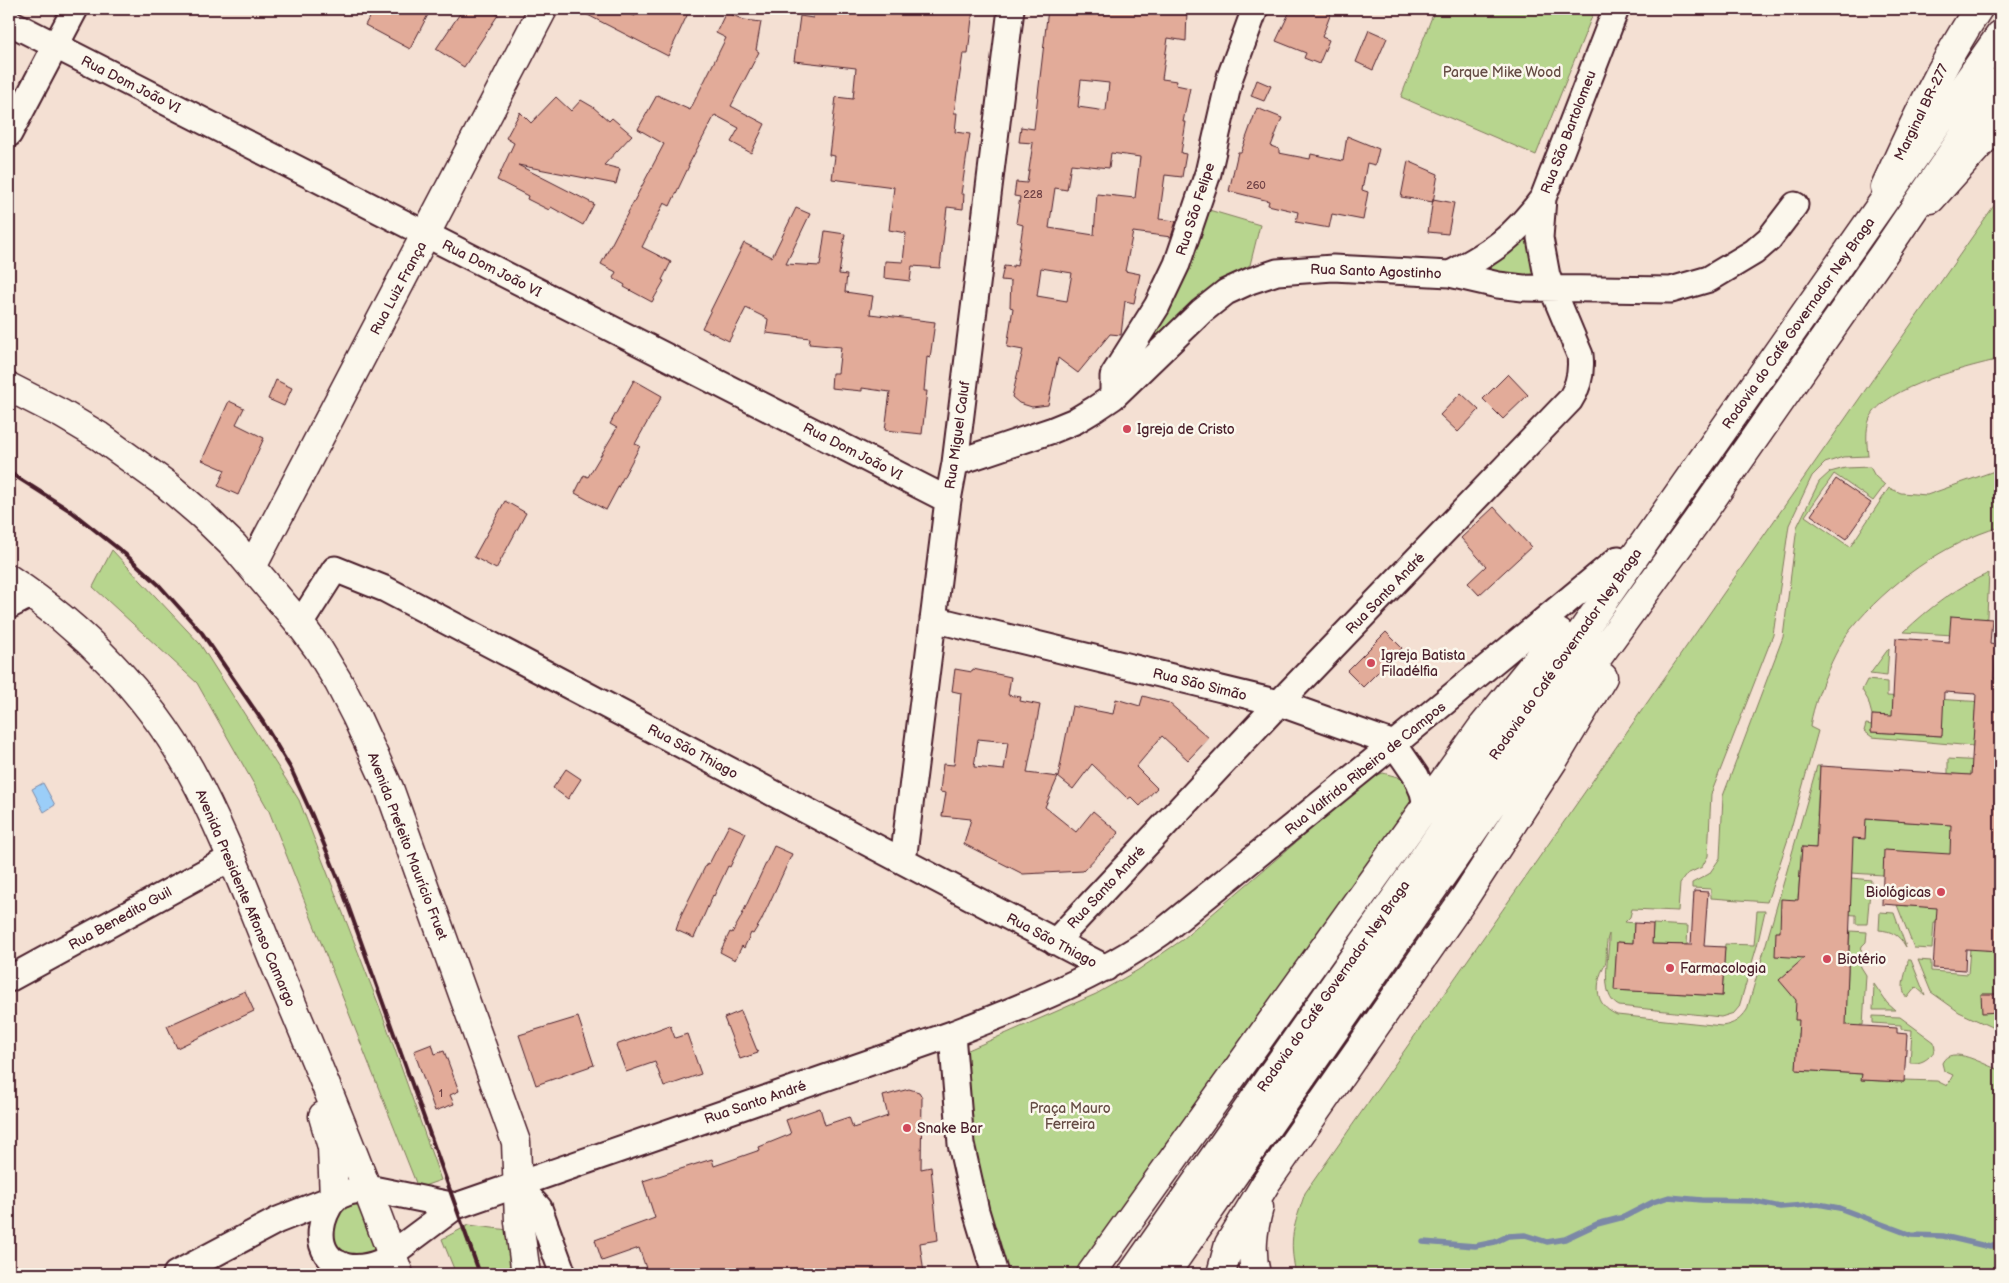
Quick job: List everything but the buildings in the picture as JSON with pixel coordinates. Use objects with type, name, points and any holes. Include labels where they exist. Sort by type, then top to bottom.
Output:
[{"type":"main road","name":"Rua Luiz França","points":[[252,567],[543,9]]},
{"type":"main road","name":"Marginal BR-277","points":[[1871,219],[1919,111],[1945,62],[1978,9]]},
{"type":"main road","name":"Rodovia do Café Governador Ney Braga","points":[[1165,1274],[1702,460],[2000,35]]},
{"type":"main road","name":"Rodovia do Café Governador Ney Braga","points":[[1132,1274],[1492,781],[1696,522],[1884,253],[2000,82]]},
{"type":"main road","points":[[1884,253],[2000,122]]},
{"type":"main road","name":"Avenida Prefeito Maurício Fruet","points":[[9,387],[62,414],[132,459],[167,485],[203,516],[252,567],[300,624],[319,650],[339,683],[389,788],[516,1142],[519,1222],[526,1274]]},
{"type":"main road","points":[[1091,1274],[1483,726],[1540,658],[1618,559],[1702,460]]},
{"type":"main road","points":[[1221,1274],[1229,1244],[1266,1183],[1465,897],[1553,761],[1696,522]]},
{"type":"main road","name":"Avenida Presidente Affonso Camargo","points":[[9,579],[20,600],[82,635],[113,666],[166,732],[190,769],[231,858],[331,1097],[368,1188],[395,1264]]},
{"type":"main road","points":[[250,904],[328,1129],[334,1163],[334,1199]]},
{"type":"main road","points":[[1256,1274],[1252,1260],[1253,1230],[1266,1183]]},
{"type":"street","points":[[9,134],[75,9]]},
{"type":"street","name":"Rua Miguel Caluf","points":[[903,860],[948,500],[955,463],[1011,9]]},
{"type":"street","name":"Rua São Felipe","points":[[1113,397],[1113,376],[1157,306],[1177,264],[1208,173],[1230,77],[1255,9]]},
{"type":"street","name":"Rua São Bartolomeu","points":[[1450,274],[1492,251],[1510,237],[1543,198],[1616,9]]},
{"type":"street","name":"Rua Dom João VI","points":[[9,22],[948,500]]},
{"type":"street","name":"Rua Santo André","points":[[1055,942],[1279,703],[1570,400],[1580,378],[1580,354],[1552,290],[1545,267],[1540,238],[1543,198]]},
{"type":"street","name":"Rua Santo Agostinho","points":[[955,463],[1075,421],[1113,397],[1202,311],[1226,292],[1277,272],[1333,268],[1450,274],[1498,285],[1552,290],[1671,290],[1709,279],[1735,265],[1769,239],[1795,205]]},
{"type":"street","name":"Rua Valfrido Ribeiro de Campos","points":[[1106,968],[1133,953],[1161,933],[1618,559]]},
{"type":"street","name":"Rua São Thiago","points":[[300,624],[335,569],[399,596],[1106,968]]},
{"type":"street","name":"Rua São Simão","points":[[933,619],[1279,703],[1394,744]]},
{"type":"street","points":[[1394,744],[1416,776],[1423,792],[1426,806]]},
{"type":"street","name":"Rua Benedito Guil","points":[[9,979],[231,858]]},
{"type":"street","name":"Rua Santo André","points":[[335,1268],[367,1267],[380,1262],[395,1264],[456,1206],[952,1034],[1014,1010],[1106,968]]},
{"type":"street","points":[[952,1034],[961,1144],[976,1211],[995,1274]]},
{"type":"street","points":[[517,1184],[538,1208],[563,1274]]},
{"type":"street","points":[[176,1274],[278,1220],[349,1192],[368,1188],[456,1206]]},
{"type":"street","points":[[334,1199],[326,1209],[321,1233],[324,1247],[335,1268]]},
{"type":"street","points":[[278,1220],[297,1222],[321,1233]]},
{"type":"green space","name":"Parque Mike Wood","points":[[1435,9],[1595,9],[1536,155],[1401,97]]},
{"type":"green space","points":[[2000,197],[2000,359],[1949,373],[1909,387],[1892,396],[1879,407],[1868,423],[1868,456],[1843,457],[1825,463],[1812,476],[1789,525],[1773,635],[1711,794],[1708,856],[1702,867],[1687,874],[1680,883],[1678,911],[1632,909],[1630,917],[1625,922],[1634,923],[1633,943],[1617,942],[1615,990],[1722,996],[1725,944],[1754,945],[1757,911],[1765,911],[1739,1007],[1734,1013],[1721,1017],[1619,1006],[1613,1001],[1607,984],[1609,934],[1606,961],[1598,989],[1600,1000],[1606,1008],[1617,1015],[1722,1026],[1733,1023],[1742,1016],[1747,1010],[1817,766],[1820,766],[1817,816],[1986,827],[1985,857],[1883,875],[1851,873],[1852,850],[1802,847],[1798,898],[1849,901],[1851,878],[1871,880],[1867,924],[1856,924],[1856,915],[1842,914],[1828,1034],[1798,1033],[1796,1070],[1862,1074],[1862,1080],[1937,1081],[1947,1086],[1953,1075],[1944,1071],[1942,1063],[1946,1057],[1960,1055],[2000,1070],[2000,1274],[1296,1274],[1292,1251],[1293,1232],[1305,1193]]},
{"type":"green space","points":[[1209,210],[1260,225],[1250,265],[1227,278],[1120,381],[1194,252]]},
{"type":"green space","points":[[1531,230],[1542,281],[1483,275]]},
{"type":"green space","points":[[1870,467],[1875,476],[1885,485],[1873,501],[1834,474],[1805,516],[1850,547],[1889,488],[1901,493],[1927,495],[2000,469],[2000,527],[1958,543],[1918,567],[1882,596],[1851,629],[1838,649],[1815,704],[1810,727],[1818,731],[1788,839],[1767,902],[1711,898],[1711,889],[1692,888],[1692,883],[1709,874],[1720,858],[1723,796],[1783,637],[1797,527],[1819,482],[1830,472],[1845,468]]},
{"type":"green space","points":[[112,550],[200,644],[299,800],[383,1016],[441,1180],[418,1188],[269,811],[197,683],[93,587]]},
{"type":"green space","points":[[1989,573],[1986,637],[1904,632],[1944,599]]},
{"type":"green space","points":[[1889,648],[1887,676],[1870,674]]},
{"type":"green space","points":[[1867,680],[1887,682],[1887,696],[2000,703],[2000,712],[1975,711],[1973,746],[1872,737],[1864,731],[1866,724],[1872,725],[1872,732],[1941,736],[1893,717],[1872,715],[1868,700],[1862,690]]},
{"type":"green space","points":[[1948,759],[2000,762],[2000,777],[1948,774]]},
{"type":"green space","name":"Praça Mauro Ferreira","points":[[1383,773],[1398,777],[1410,787],[1412,801],[1078,1274],[1006,1274],[975,1167],[966,1051],[1096,994],[1138,970],[1182,940],[1372,777]]},
{"type":"green space","points":[[1897,905],[1963,909],[1962,923],[1934,922],[1932,949],[1914,948]]},
{"type":"green space","points":[[1973,910],[1985,950],[2000,951],[2000,1031],[1959,1012],[1931,992],[1918,960],[1931,961],[1931,971],[1968,974]]},
{"type":"green space","points":[[1880,912],[1894,913],[1906,947],[1895,934],[1879,930]]},
{"type":"green space","points":[[1653,924],[1688,926],[1687,945],[1652,944]]},
{"type":"green space","points":[[1850,931],[1867,932],[1866,942],[1862,946],[1859,960],[1866,975],[1863,1025],[1860,1025],[1860,1032],[1845,1032]]},
{"type":"green space","points":[[1908,960],[1911,960],[1925,995],[1916,987],[1907,998],[1904,994],[1903,985]]},
{"type":"green space","points":[[1874,984],[1887,1003],[1895,1010],[1873,1010]]},
{"type":"green space","points":[[1873,1016],[1900,1017],[1934,1042],[1935,1050],[1924,1061],[1910,1063],[1912,1030],[1901,1029],[1901,1025],[1873,1023]]},
{"type":"green space","points":[[364,1197],[383,1249],[352,1261],[333,1244],[333,1212]]},
{"type":"green space","points":[[469,1225],[508,1230],[515,1274],[456,1274],[442,1239]]},
{"type":"water","points":[[43,783],[55,805],[44,812],[32,789]]},
{"type":"waterway","points":[[1423,1242],[1475,1246],[1495,1242],[1508,1236],[1525,1235],[1547,1242],[1565,1239],[1597,1224],[1624,1217],[1653,1202],[1669,1197],[1752,1201],[1780,1207],[1818,1204],[1839,1208],[1911,1235],[1943,1236],[1990,1247],[2000,1244]]},
{"type":"railway","points":[[9,472],[72,512],[125,554],[159,585],[202,633],[263,722],[291,769],[341,886],[480,1274]]},
{"type":"place","name":"Igreja de Cristo","points":[[1127,429]]},
{"type":"place","name":"Igreja Batista Filadélfia","points":[[1371,663]]},
{"type":"place","name":"Biológicas","points":[[1941,892]]},
{"type":"place","name":"Biotério","points":[[1827,959]]},
{"type":"place","name":"Farmacologia","points":[[1670,968]]},
{"type":"place","name":"Snake Bar","points":[[907,1128]]}]
